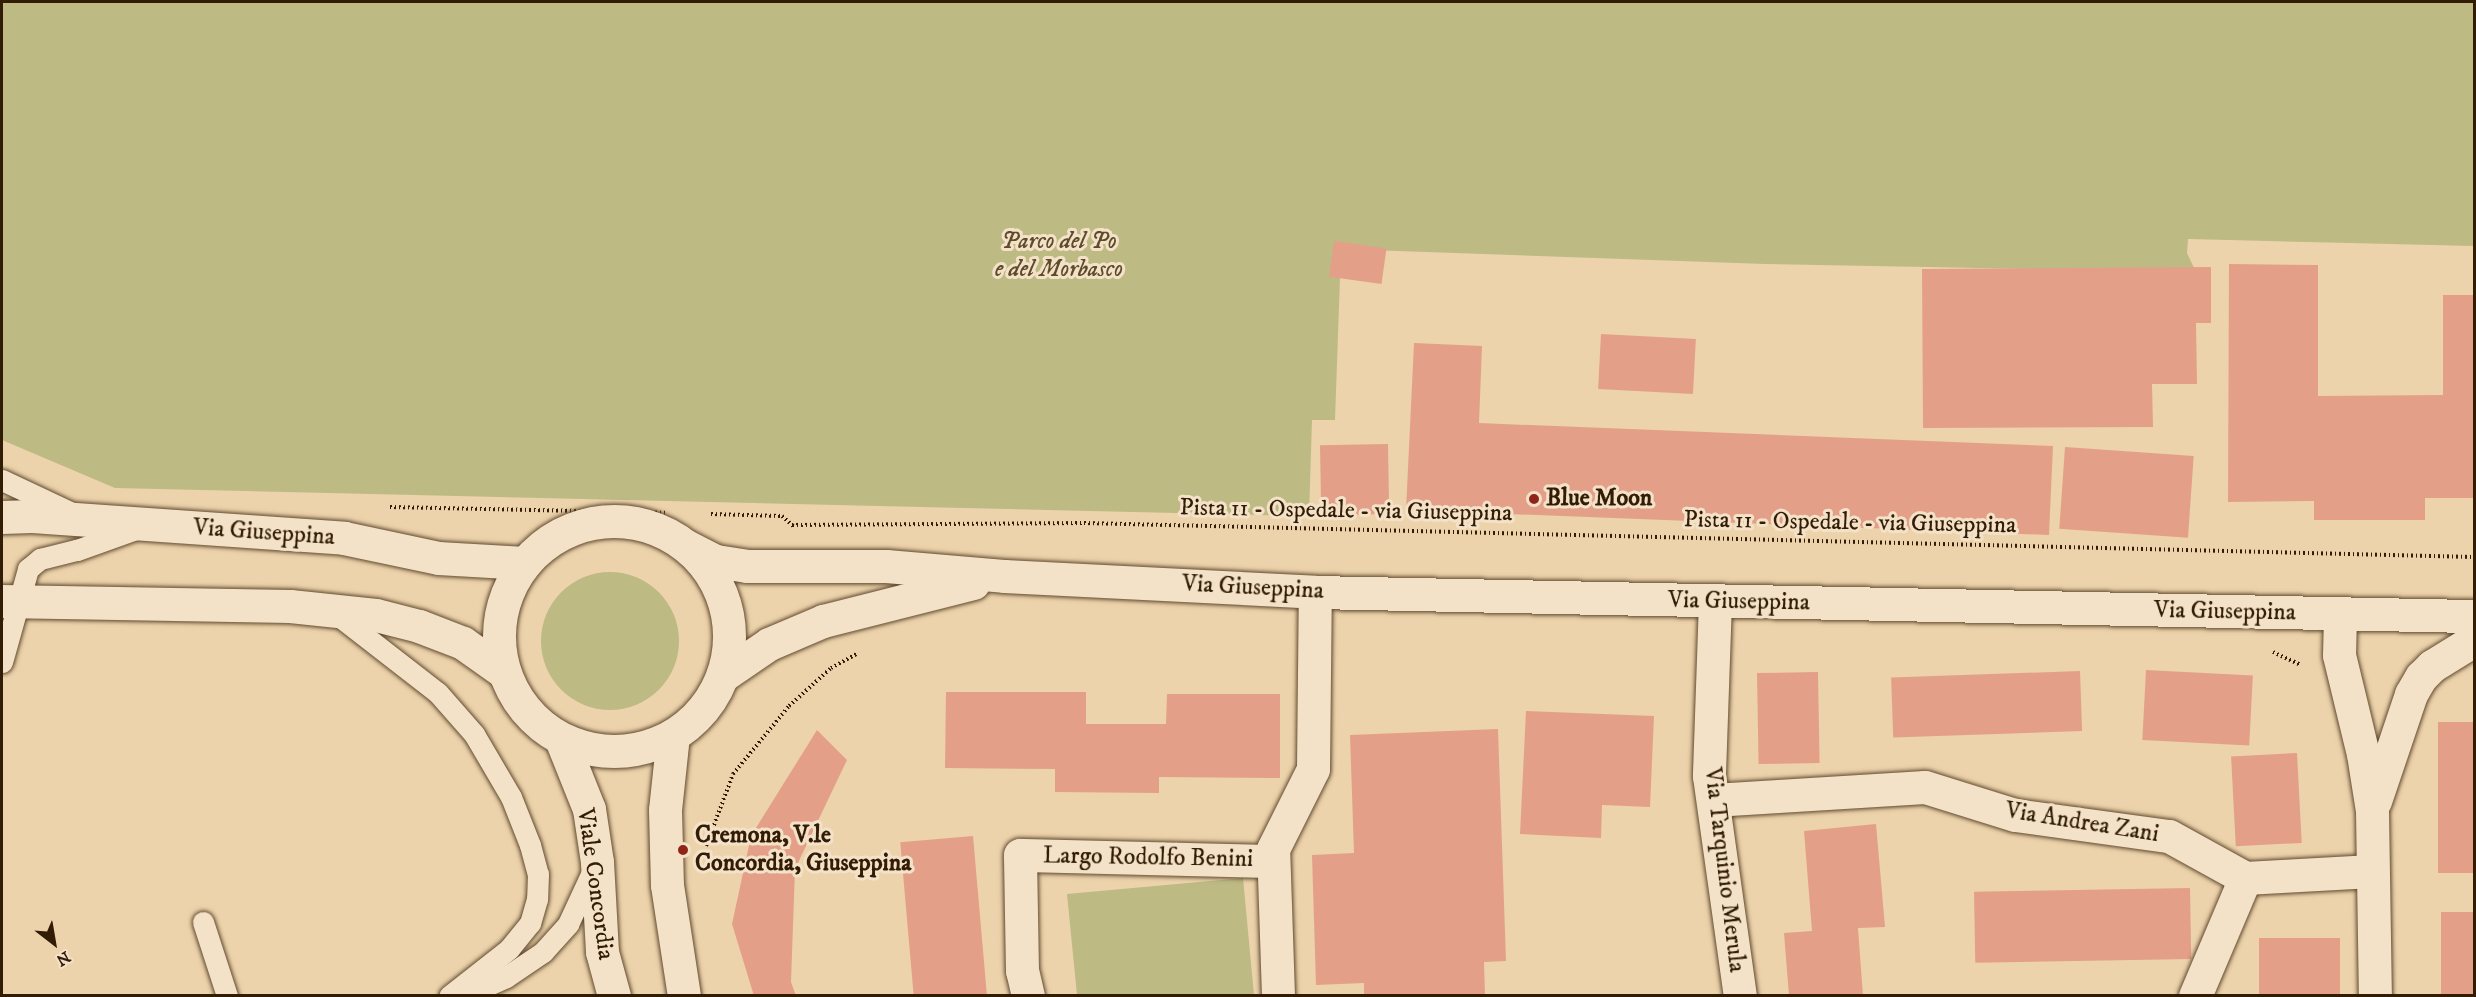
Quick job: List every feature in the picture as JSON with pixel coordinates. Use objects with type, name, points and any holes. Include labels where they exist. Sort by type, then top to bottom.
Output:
[{"type":"main road","name":"Via Giuseppina","points":[[2,517],[32,516],[145,526],[344,538],[438,558],[525,562]]},
{"type":"main road","name":"Via Giuseppina","points":[[686,546],[710,572],[725,605],[729,641],[722,676],[703,710],[673,735],[637,749],[598,751],[561,739],[529,714],[516,699],[504,672],[498,634],[506,596],[525,562],[552,539],[585,525],[620,521],[655,528],[716,561],[747,566],[886,566],[1004,576],[1315,592],[2475,616]]},
{"type":"main road","name":"Via Giuseppina","points":[[722,676],[769,644],[823,621],[898,600],[1004,576]]},
{"type":"main road","name":"Largo Rodolfo Benini","points":[[1278,996],[1273,849],[1313,769],[1315,592]]},
{"type":"main road","points":[[10,600],[290,606],[376,615],[419,626],[463,643],[504,672]]},
{"type":"main road","name":"Via Tarquinio Merula","points":[[1715,601],[1709,776],[1740,996]]},
{"type":"main road","points":[[2340,615],[2339,655],[2363,754],[2372,811],[2375,996]]},
{"type":"main road","points":[[2372,811],[2389,752],[2411,694],[2421,677],[2432,666],[2475,640]]},
{"type":"main road","points":[[673,735],[665,810],[667,885],[684,996]]},
{"type":"main road","name":"Viale Concordia","points":[[561,739],[589,809],[597,862],[602,952],[614,996]]},
{"type":"main road","name":"Via Andrea Zani","points":[[1713,800],[1925,787],[2015,815],[2169,836],[2245,878]]},
{"type":"main road","name":"Largo Rodolfo Benini","points":[[1028,996],[1022,971],[1020,855],[1273,861]]},
{"type":"main road","points":[[2195,996],[2245,878],[2372,871]]},
{"type":"lane","points":[[2,480],[92,522]]},
{"type":"lane","points":[[2,662],[10,600],[28,569],[40,560],[77,550],[145,526]]},
{"type":"lane","points":[[333,610],[438,693],[474,734],[512,797],[530,845],[538,874],[537,899],[530,923],[509,949],[449,996]]},
{"type":"lane","points":[[464,996],[506,977],[543,952],[568,924],[597,862]]},
{"type":"lane","points":[[203,922],[227,996]]},
{"type":"path","name":"Pista 11 - Ospedale - via Giuseppina","points":[[792,525],[1096,524],[2475,557]]},
{"type":"path","points":[[704,851],[733,774],[789,706],[831,668]]},
{"type":"green space","name":"Parco del Po e del Morbasco","points":[[2,2],[2474,2],[2474,246],[2188,239],[2187,253],[2196,272],[1765,264],[1341,249],[1335,420],[1312,420],[1309,516],[115,488],[2,440]]},
{"type":"green space","points":[[610,572],[636,577],[659,592],[674,615],[679,641],[674,667],[659,690],[636,705],[610,710],[584,705],[561,690],[546,667],[541,641],[546,615],[561,592],[584,577]]},
{"type":"green space","points":[[1243,878],[1254,995],[1077,995],[1067,894]]},
{"type":"building","points":[[1334,241],[1386,248],[1381,284],[1329,277]]},
{"type":"building","points":[[2229,264],[2318,265],[2318,396],[2443,395],[2443,295],[2474,295],[2474,498],[2425,498],[2425,520],[2314,520],[2314,501],[2228,502]]},
{"type":"building","points":[[2211,267],[2211,323],[2196,323],[2197,384],[2152,384],[2153,427],[1923,428],[1922,269]]},
{"type":"building","points":[[1601,334],[1696,339],[1693,394],[1598,389]]},
{"type":"building","points":[[1414,343],[1482,346],[1479,423],[2053,446],[2049,535],[1406,510]]},
{"type":"building","points":[[1388,444],[1389,514],[1321,515],[1320,445]]},
{"type":"building","points":[[2065,447],[2194,456],[2188,538],[2059,529]]},
{"type":"building","points":[[2146,670],[2253,676],[2249,746],[2142,740]]},
{"type":"building","points":[[2080,671],[2082,731],[1893,738],[1891,678]]},
{"type":"building","points":[[1818,672],[1820,763],[1759,764],[1757,673]]},
{"type":"building","points":[[946,692],[1086,692],[1086,724],[1166,724],[1167,694],[1280,694],[1280,778],[1159,777],[1159,793],[1055,792],[1055,769],[945,768]]},
{"type":"building","points":[[1526,711],[1654,716],[1650,807],[1602,805],[1601,838],[1520,834]]},
{"type":"building","points":[[2438,722],[2474,722],[2474,873],[2438,873]]},
{"type":"building","points":[[1498,729],[1506,961],[1484,962],[1485,996],[1364,996],[1364,983],[1316,985],[1312,855],[1354,853],[1350,735]]},
{"type":"building","points":[[817,730],[847,760],[795,869],[791,982],[796,996],[754,996],[732,924],[751,836]]},
{"type":"building","points":[[2297,753],[2302,843],[2236,846],[2231,756]]},
{"type":"building","points":[[1876,824],[1885,927],[1858,928],[1863,996],[1789,996],[1784,933],[1812,931],[1804,831]]},
{"type":"building","points":[[973,836],[987,996],[914,996],[900,842]]},
{"type":"building","points":[[2190,888],[2191,959],[1975,963],[1974,892]]},
{"type":"building","points":[[2441,912],[2474,912],[2474,996],[2441,996]]},
{"type":"building","points":[[2259,938],[2340,938],[2340,996],[2259,996]]},
{"type":"place","name":"Blue Moon","points":[[1534,499]]},
{"type":"place","name":"Cremona, V.le Concordia, Giuseppina","points":[[683,850]]}]
